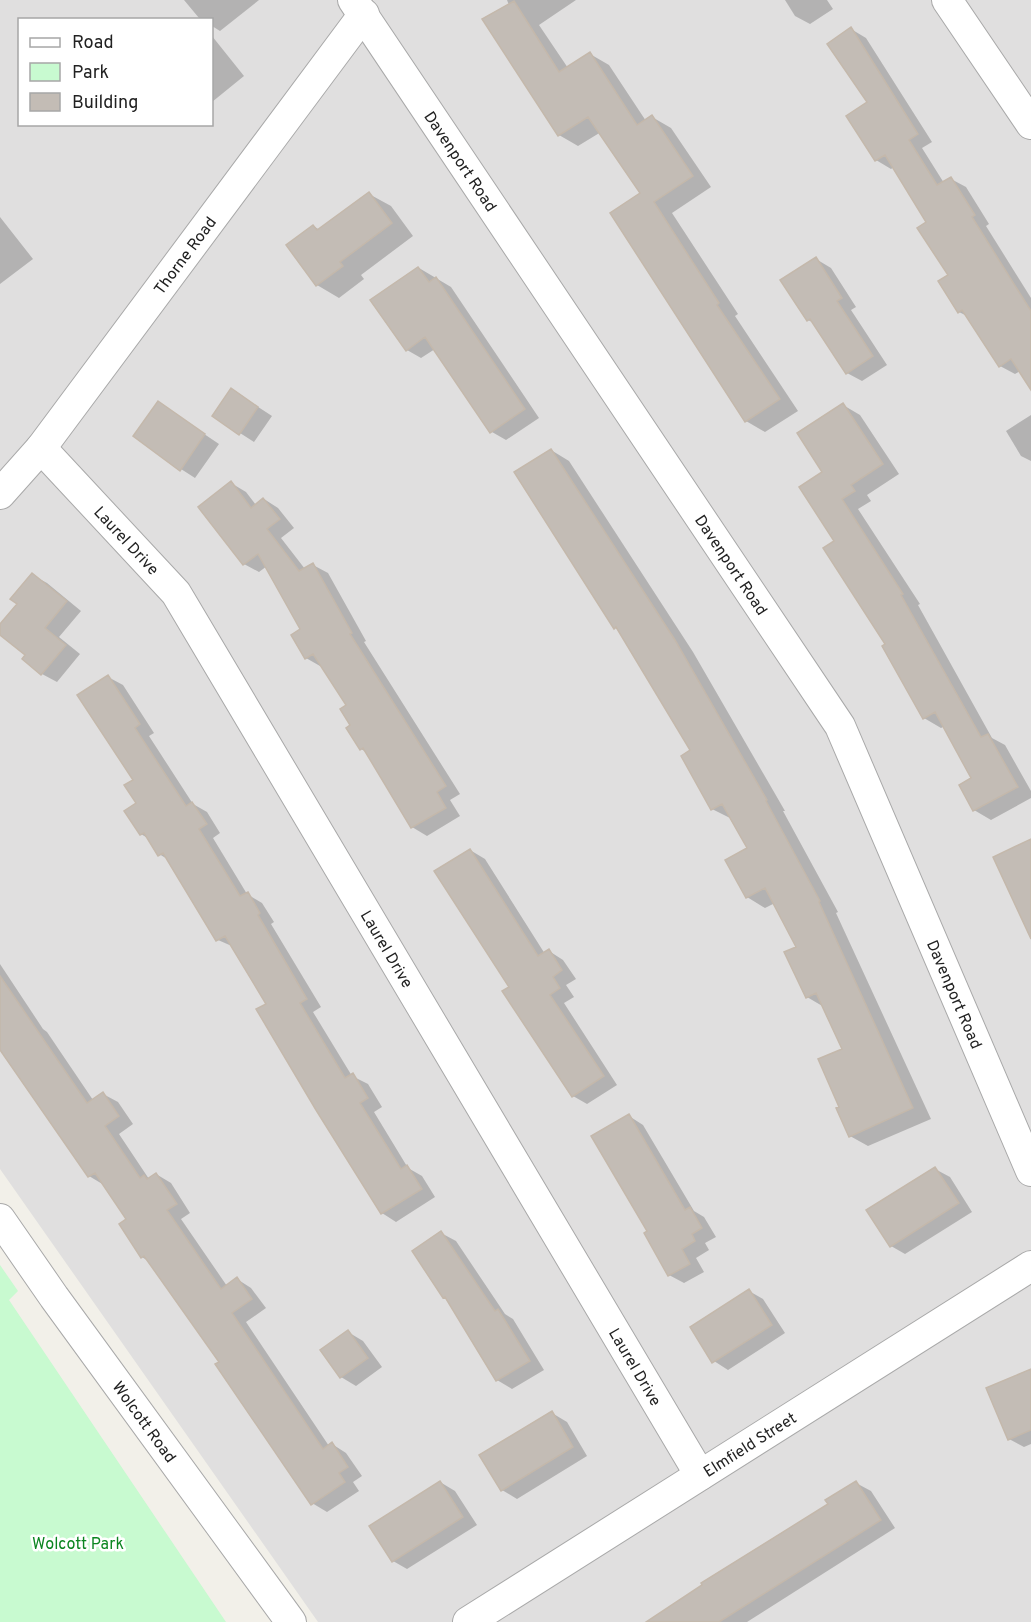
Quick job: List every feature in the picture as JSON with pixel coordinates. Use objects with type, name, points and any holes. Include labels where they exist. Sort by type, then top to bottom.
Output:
[{"type":"street","points":[[947,0],[1031,124]]},
{"type":"street","name":"Thorne Road","points":[[0,494],[41,448],[359,7]]},
{"type":"street","name":"Davenport Road","points":[[359,7],[840,726],[1031,1172]]},
{"type":"street","name":"Laurel Drive","points":[[41,448],[176,593],[700,1475]]},
{"type":"street","name":"Wolcott Road","points":[[0,1219],[54,1297],[291,1622]]},
{"type":"street","name":"Elmfield Street","points":[[468,1622],[1031,1266]]},
{"type":"shaded area","points":[[0,0],[1031,0],[1031,1622],[318,1622],[0,1169]]},
{"type":"green space","name":"Wolcott Park","points":[[0,1265],[18,1291],[9,1300],[226,1622],[0,1622]]},
{"type":"building","points":[[514,1],[559,72],[590,52],[637,125],[652,115],[693,176],[654,202],[719,303],[717,305],[780,399],[745,422],[610,213],[640,193],[588,117],[558,136],[482,19]]},
{"type":"building","points":[[851,27],[918,134],[909,140],[937,185],[951,177],[975,215],[972,217],[1031,311],[1031,390],[1011,359],[999,367],[962,310],[958,313],[938,281],[948,275],[917,228],[926,222],[885,155],[875,161],[846,116],[867,102],[827,44]]},
{"type":"building","points":[[369,192],[392,223],[340,262],[343,266],[316,286],[286,245],[313,225],[317,230]]},
{"type":"building","points":[[816,257],[842,298],[837,301],[873,356],[846,374],[810,319],[807,321],[780,280]]},
{"type":"building","points":[[418,267],[429,282],[436,277],[525,409],[490,433],[425,337],[406,351],[370,300]]},
{"type":"building","points":[[231,388],[258,407],[239,435],[212,416]]},
{"type":"building","points":[[158,401],[205,434],[180,471],[133,436]]},
{"type":"building","points":[[843,403],[883,464],[851,485],[855,491],[842,499],[903,594],[901,595],[981,737],[988,734],[1018,787],[973,811],[959,785],[971,778],[935,712],[923,719],[882,646],[885,644],[823,548],[834,541],[799,487],[822,472],[797,433]]},
{"type":"building","points":[[551,449],[675,640],[767,800],[820,901],[913,1108],[849,1137],[818,1059],[842,1049],[816,993],[806,998],[784,952],[796,947],[765,888],[746,898],[725,860],[747,848],[722,804],[711,810],[681,756],[690,750],[616,627],[614,629],[514,472]]},
{"type":"building","points":[[231,481],[251,508],[263,498],[280,519],[267,529],[299,571],[313,563],[352,633],[350,634],[446,786],[437,792],[446,808],[411,828],[363,748],[360,750],[346,728],[350,725],[340,709],[346,705],[313,654],[305,659],[291,635],[300,629],[258,554],[243,565],[198,507]]},
{"type":"building","points":[[32,573],[67,601],[45,628],[66,645],[41,675],[22,659],[25,655],[0,635],[0,624],[17,604],[10,599]]},
{"type":"building","points":[[108,675],[140,724],[135,728],[186,806],[192,802],[207,824],[199,829],[240,896],[248,892],[260,913],[258,915],[307,999],[300,1003],[345,1078],[353,1073],[368,1098],[360,1103],[401,1169],[407,1165],[422,1189],[381,1214],[256,1009],[266,1004],[225,936],[216,941],[163,853],[158,856],[144,833],[140,835],[124,811],[136,803],[124,785],[133,780],[77,695]]},
{"type":"building","points":[[1031,839],[1031,939],[993,857]]},
{"type":"building","points":[[470,849],[538,956],[549,949],[562,970],[553,977],[560,988],[550,995],[604,1076],[572,1097],[502,991],[509,987],[434,871]]},
{"type":"building","points":[[0,976],[87,1103],[103,1092],[119,1116],[105,1126],[140,1178],[144,1175],[147,1179],[156,1173],[177,1204],[167,1210],[221,1289],[237,1277],[252,1299],[232,1313],[323,1449],[332,1442],[348,1467],[339,1473],[345,1482],[311,1505],[215,1364],[219,1362],[144,1256],[141,1258],[119,1224],[126,1219],[95,1173],[88,1177],[0,1050]]},
{"type":"building","points":[[629,1114],[685,1210],[690,1207],[702,1228],[692,1234],[695,1241],[682,1249],[690,1264],[668,1276],[644,1233],[647,1231],[591,1136]]},
{"type":"building","points":[[935,1167],[959,1203],[890,1247],[866,1210]]},
{"type":"building","points":[[441,1231],[495,1311],[498,1309],[530,1361],[496,1381],[445,1297],[443,1298],[412,1251]]},
{"type":"building","points":[[749,1289],[772,1325],[712,1363],[690,1327]]},
{"type":"building","points":[[348,1330],[368,1358],[340,1378],[320,1350]]},
{"type":"building","points":[[1031,1369],[1031,1430],[1008,1440],[986,1388]]},
{"type":"building","points":[[552,1411],[573,1447],[501,1491],[479,1455]]},
{"type":"building","points":[[440,1481],[463,1517],[392,1562],[369,1526]]},
{"type":"building","points":[[856,1481],[881,1520],[719,1622],[646,1622],[702,1585],[701,1583],[828,1504],[825,1500]]}]
